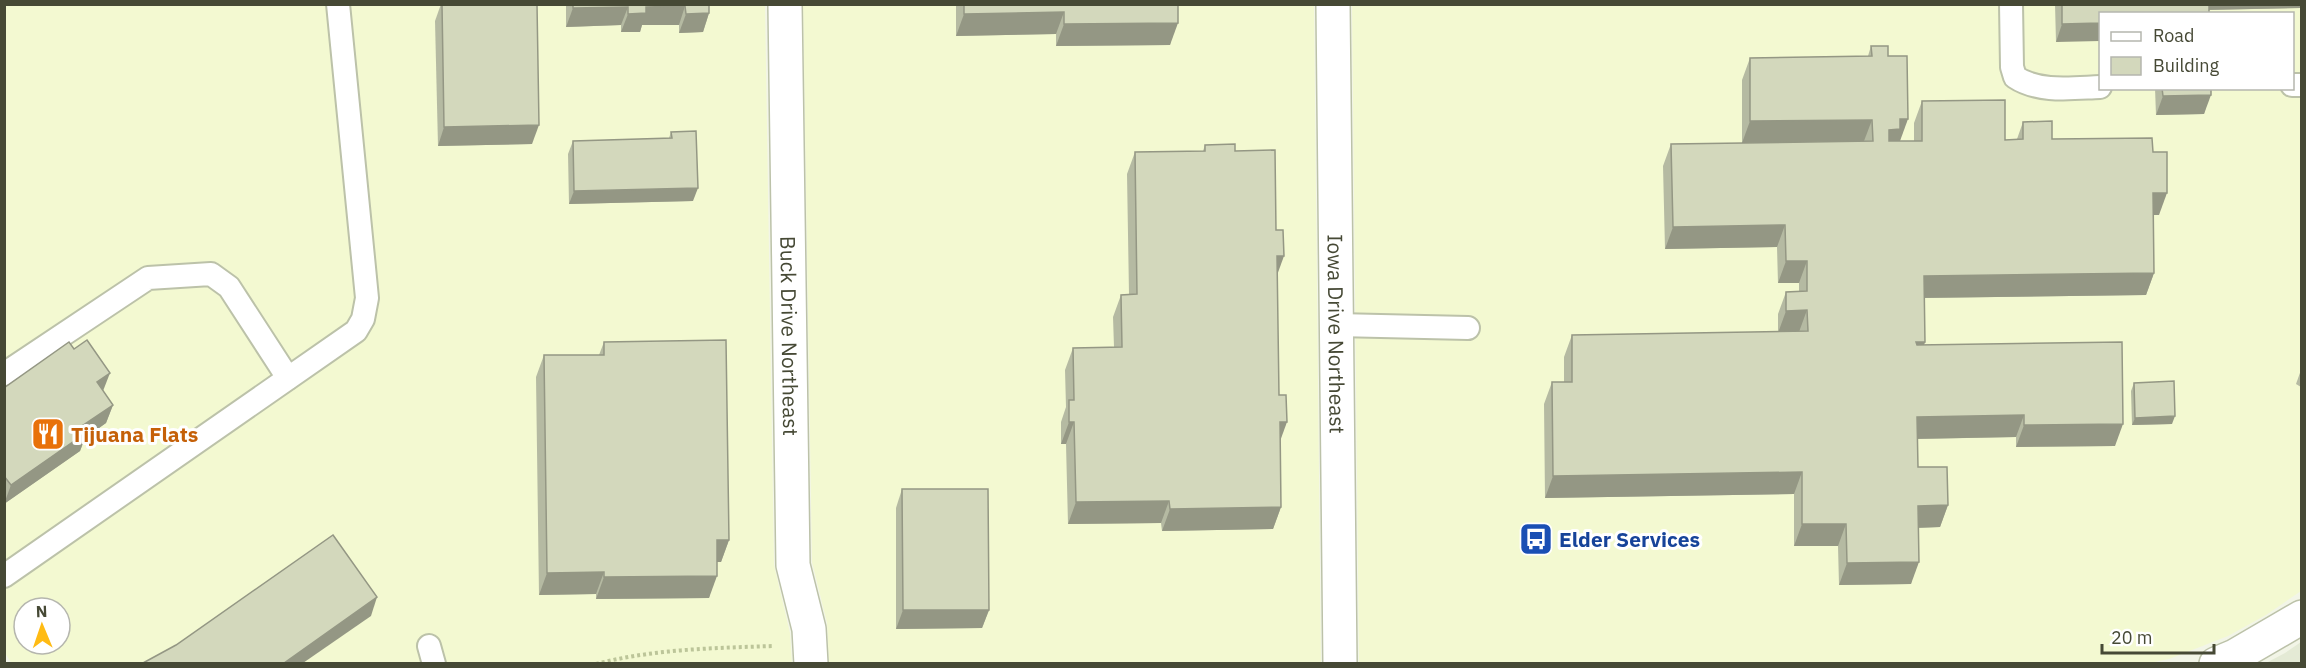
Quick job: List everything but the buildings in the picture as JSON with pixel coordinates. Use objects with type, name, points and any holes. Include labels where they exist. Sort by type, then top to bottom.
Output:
[{"type":"street","name":"Buck Drive Northeast","points":[[785,4],[793,565],[809,629],[810,654]]},
{"type":"street","name":"Iowa Drive Northeast","points":[[1333,4],[1340,663]]},
{"type":"street","points":[[2216,663],[2245,651],[2301,617]]},
{"type":"lane","points":[[4,576],[356,331],[363,319],[367,298],[339,4]]},
{"type":"lane","points":[[2011,4],[2014,77],[2026,85],[2053,88],[2099,87]]},
{"type":"lane","points":[[4,374],[148,278],[211,274],[229,287],[288,378]]},
{"type":"lane","points":[[1336,325],[1468,328]]},
{"type":"path","points":[[596,663],[630,655],[695,649],[810,654]]},
{"type":"shaded area","points":[[5,5],[765,5],[774,565],[790,633],[792,663],[12,664],[5,653]]},
{"type":"shaded area","points":[[803,5],[1314,5],[1321,663],[829,663],[827,623],[812,562]]},
{"type":"shaded area","points":[[1352,5],[2301,5],[2301,591],[2266,615],[2228,636],[2169,659],[2150,663],[1359,663]]},
{"type":"shaded area","points":[[2301,642],[2301,663],[2266,663],[2285,653]]},
{"type":"place","name":"Tijuana Flats","points":[[48,434]]},
{"type":"place","name":"Elder Services","points":[[1536,539]]}]
